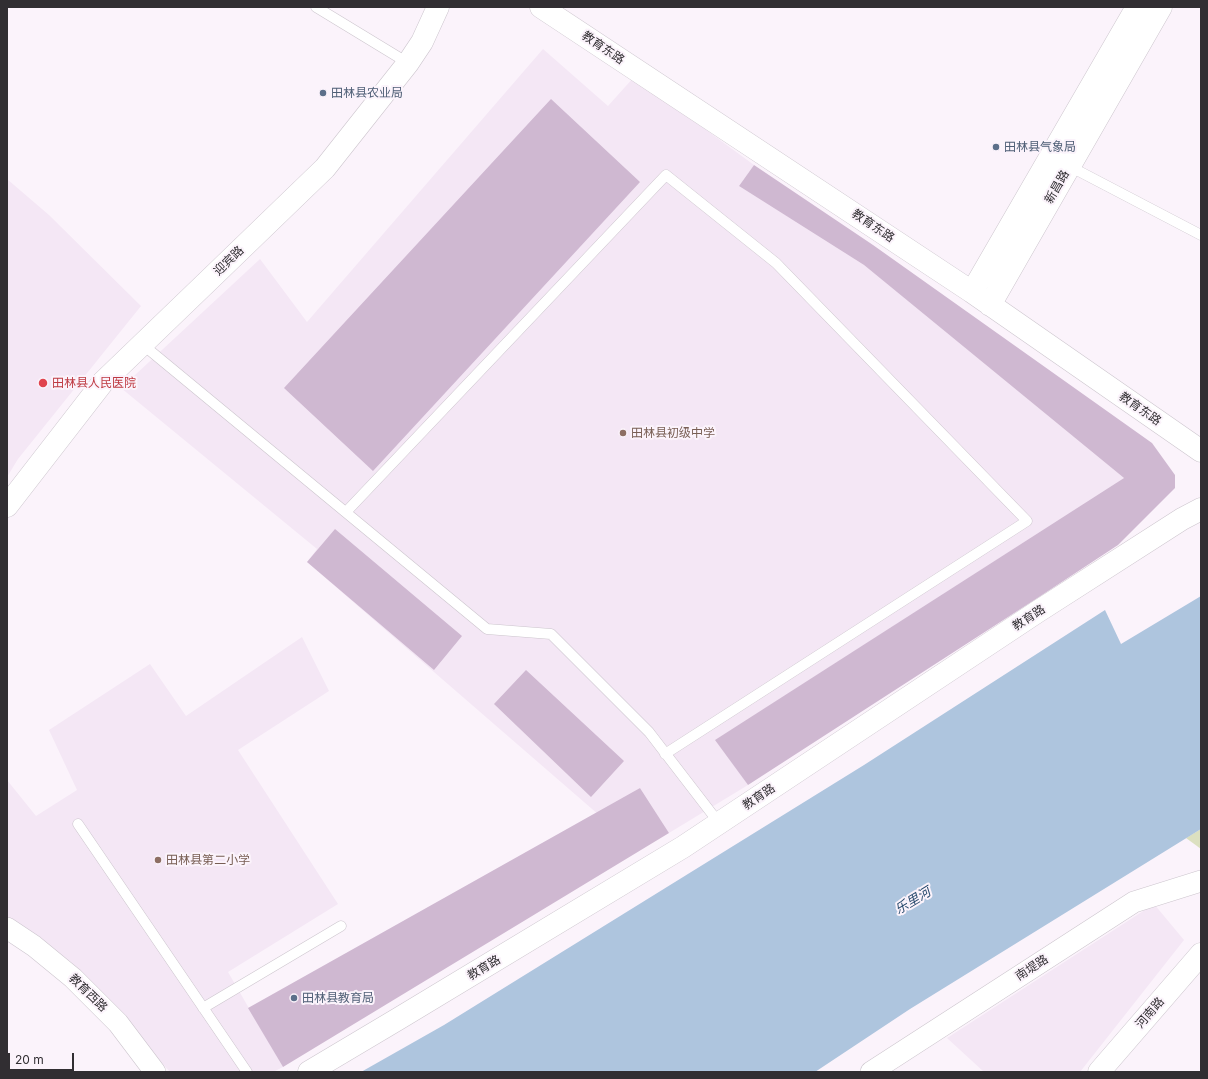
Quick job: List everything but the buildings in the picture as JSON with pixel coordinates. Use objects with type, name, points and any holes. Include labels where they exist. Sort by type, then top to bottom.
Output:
[{"type":"street","name":"迎宾路","points":[[7,506],[103,382],[325,168],[408,63],[422,42],[438,7]]},
{"type":"street","name":"教育东路","points":[[541,7],[972,292],[1199,445]]},
{"type":"street","name":"新昌路","points":[[972,292],[1137,7]]},
{"type":"street","name":"新昌路","points":[[990,305],[1161,7]]},
{"type":"street","name":"教育路","points":[[308,1072],[683,847],[1037,612],[1182,519],[1201,509]]},
{"type":"street","name":"南堤路","points":[[871,1072],[1134,902],[1201,881]]},
{"type":"street","name":"教育西路","points":[[7,928],[34,946],[73,978],[118,1023],[155,1072]]},
{"type":"street","name":"河南路","points":[[1099,1072],[1201,954]]},
{"type":"lane","points":[[316,7],[408,63]]},
{"type":"lane","points":[[1069,166],[1200,232]]},
{"type":"lane","points":[[346,512],[666,175],[776,263],[1027,521],[666,754]]},
{"type":"lane","points":[[142,344],[487,630],[551,634],[649,732],[719,823]]},
{"type":"lane","points":[[78,824],[247,1072]]},
{"type":"lane","points":[[203,1008],[341,926]]},
{"type":"shaded area","name":"田林县初级中学","points":[[543,49],[608,106],[634,77],[754,165],[739,186],[864,265],[1124,478],[716,740],[748,785],[669,833],[640,788],[599,815],[307,562],[317,549],[121,388],[260,259],[307,322]]},
{"type":"shaded area","name":"田林县人民医院","points":[[7,179],[49,215],[141,306],[18,459],[7,477]]},
{"type":"shaded area","name":"田林县第二小学","points":[[302,637],[329,691],[238,750],[338,904],[228,972],[283,1067],[273,1072],[170,1072],[71,962],[7,917],[7,780],[36,816],[77,790],[49,730],[150,664],[186,716]]},
{"type":"shaded area","points":[[1154,904],[1184,940],[1080,1072],[984,1072],[947,1038]]},
{"type":"green space","points":[[1201,829],[1201,849],[1186,838]]},
{"type":"water","name":"乐里河","points":[[1201,596],[1201,829],[910,1009],[815,1072],[361,1072],[444,1025],[864,765],[1105,610],[1121,644]]},
{"type":"place","name":"田林县农业局","points":[[323,93]]},
{"type":"place","name":"田林县气象局","points":[[996,147]]},
{"type":"place","name":"田林县人民医院","points":[[43,383]]},
{"type":"place","name":"田林县初级中学","points":[[623,433]]},
{"type":"place","name":"田林县第二小学","points":[[158,860]]},
{"type":"place","name":"田林县教育局","points":[[294,998]]}]
